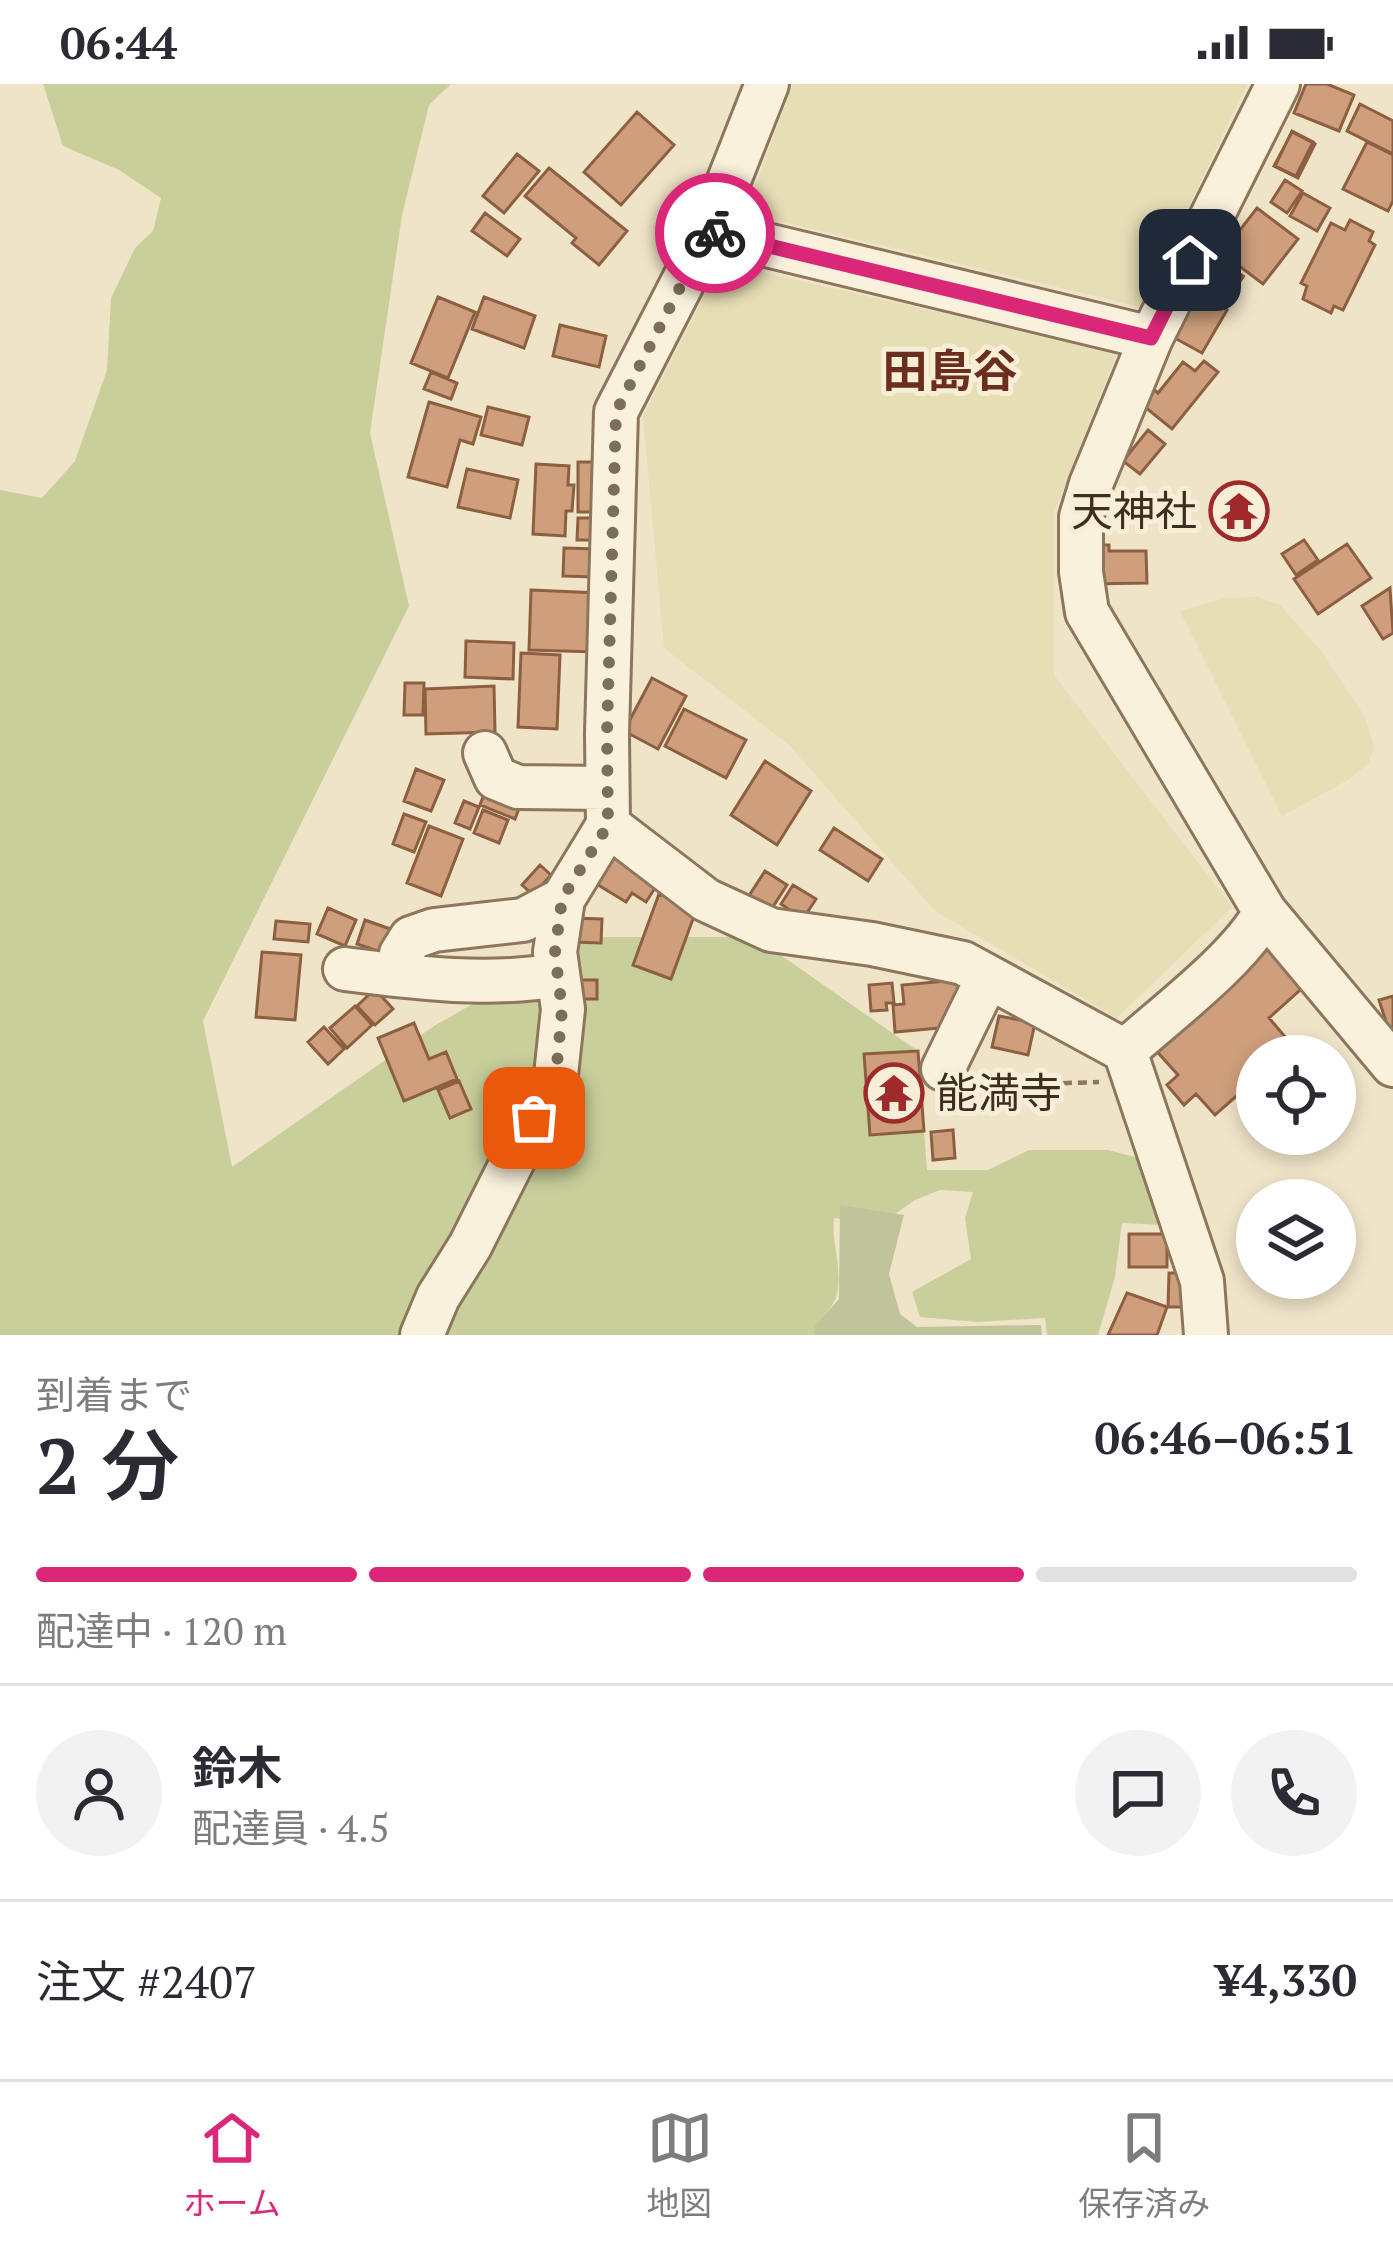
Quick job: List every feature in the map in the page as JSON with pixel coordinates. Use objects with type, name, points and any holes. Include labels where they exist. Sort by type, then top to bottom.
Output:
[{"type":"street","points":[[422,1335],[556,1075],[562,1010],[555,952],[562,899],[608,807],[616,412],[709,231],[767,84]]},
{"type":"street","points":[[1278,84],[1114,420],[1082,517],[1081,572],[1088,612],[1265,912],[1393,1065]]},
{"type":"street","points":[[709,231],[1151,338]]},
{"type":"street","points":[[485,752],[496,778],[608,807],[706,900],[771,930],[963,963],[1130,1066],[1202,1281],[1206,1335]]},
{"type":"street","points":[[396,975],[400,954],[410,938],[434,930],[523,920],[562,899]]},
{"type":"street","points":[[1130,1066],[1256,929],[1265,912]]},
{"type":"street","points":[[345,969],[453,982],[520,982],[558,975]]},
{"type":"street","points":[[953,1077],[988,976]]},
{"type":"path","points":[[953,1077],[1130,1066]]},
{"type":"shaded area","points":[[793,84],[1247,84],[1141,307],[745,213]]},
{"type":"shaded area","points":[[721,263],[1117,353],[1054,513],[1054,675],[1232,907],[1117,1018],[935,911],[789,745],[664,648],[643,416]]},
{"type":"shaded area","points":[[1259,597],[1280,605],[1321,651],[1365,717],[1374,747],[1369,763],[1348,780],[1282,816],[1180,611],[1226,598]]},
{"type":"green space","points":[[43,84],[451,84],[429,105],[402,215],[370,433],[409,606],[203,1021],[232,1167],[434,1026],[590,937],[755,937],[918,1051],[864,1055],[870,1134],[924,1131],[927,1170],[988,1170],[1029,1150],[1108,1150],[1150,1161],[1163,1225],[1122,1223],[1115,1277],[1098,1335],[1047,1335],[1045,1318],[978,1322],[920,1317],[912,1292],[971,1259],[965,1218],[973,1192],[940,1190],[892,1216],[855,1221],[834,1218],[838,1290],[813,1335],[0,1335],[0,490],[42,498],[75,461],[107,370],[111,298],[135,248],[153,231],[161,198],[119,170],[63,146]]},
{"type":"green space","points":[[840,1205],[904,1215],[889,1274],[900,1314],[917,1327],[1041,1325],[1042,1335],[813,1335],[815,1326],[839,1299]]},
{"type":"building","points":[[1306,84],[1327,84],[1354,95],[1339,131],[1294,113]]},
{"type":"building","points":[[1360,104],[1393,121],[1393,154],[1347,131]]},
{"type":"building","points":[[637,112],[674,145],[621,205],[584,172]]},
{"type":"building","points":[[1292,131],[1313,142],[1296,176],[1275,166]]},
{"type":"building","points":[[1292,132],[1315,144],[1298,178],[1274,166]]},
{"type":"building","points":[[1367,142],[1393,155],[1393,201],[1388,211],[1343,189]]},
{"type":"building","points":[[517,154],[539,171],[504,213],[483,196]]},
{"type":"building","points":[[549,168],[627,231],[599,265],[572,243],[576,238],[525,196]]},
{"type":"building","points":[[1285,180],[1302,191],[1287,213],[1271,202]]},
{"type":"building","points":[[1303,193],[1330,208],[1317,231],[1290,216]]},
{"type":"building","points":[[1257,208],[1298,239],[1263,284],[1222,253]]},
{"type":"building","points":[[485,213],[520,239],[507,256],[472,231]]},
{"type":"building","points":[[1350,220],[1373,232],[1369,241],[1375,245],[1343,310],[1334,306],[1331,313],[1303,299],[1307,286],[1301,283],[1331,223],[1345,230]]},
{"type":"building","points":[[1221,262],[1243,276],[1226,301],[1205,287]]},
{"type":"building","points":[[1222,262],[1243,277],[1226,301],[1205,287]]},
{"type":"building","points":[[1198,293],[1227,310],[1202,353],[1173,337]]},
{"type":"building","points":[[438,297],[475,312],[448,378],[411,363]]},
{"type":"building","points":[[484,297],[535,316],[524,348],[472,329]]},
{"type":"building","points":[[560,325],[606,336],[599,367],[553,356]]},
{"type":"building","points":[[1204,361],[1218,372],[1172,429],[1140,403],[1152,388],[1158,393],[1183,362],[1195,371]]},
{"type":"building","points":[[431,372],[457,383],[451,399],[424,389]]},
{"type":"building","points":[[429,402],[481,417],[473,444],[460,440],[447,487],[408,477]]},
{"type":"building","points":[[488,407],[529,417],[522,445],[481,435]]},
{"type":"building","points":[[1148,430],[1165,444],[1140,474],[1123,461]]},
{"type":"building","points":[[578,462],[603,462],[603,512],[578,512]]},
{"type":"building","points":[[536,464],[569,466],[568,485],[574,485],[565,536],[533,534]]},
{"type":"building","points":[[467,469],[518,480],[510,518],[458,507]]},
{"type":"building","points":[[578,518],[601,518],[601,540],[577,540]]},
{"type":"building","points":[[1304,540],[1318,560],[1296,575],[1282,554]]},
{"type":"building","points":[[1347,544],[1371,578],[1318,614],[1294,579]]},
{"type":"building","points":[[1089,545],[1109,545],[1109,551],[1146,551],[1147,583],[1090,584]]},
{"type":"building","points":[[564,548],[597,549],[596,577],[563,576]]},
{"type":"building","points":[[1390,588],[1393,633],[1383,639],[1362,606]]},
{"type":"building","points":[[531,590],[599,593],[597,652],[529,650]]},
{"type":"building","points":[[466,641],[514,643],[513,679],[465,677]]},
{"type":"building","points":[[521,653],[560,655],[557,729],[518,727]]},
{"type":"building","points":[[652,678],[686,696],[658,749],[624,731]]},
{"type":"building","points":[[405,683],[424,683],[423,715],[404,715]]},
{"type":"building","points":[[494,686],[495,732],[426,734],[425,689]]},
{"type":"building","points":[[684,709],[746,740],[726,778],[665,746]]},
{"type":"building","points":[[765,761],[811,791],[777,845],[731,815]]},
{"type":"building","points":[[416,769],[444,780],[431,811],[404,801]]},
{"type":"building","points":[[488,784],[523,798],[515,819],[480,805]]},
{"type":"building","points":[[464,801],[479,807],[470,829],[455,823]]},
{"type":"building","points":[[483,810],[508,820],[499,843],[474,833]]},
{"type":"building","points":[[404,814],[426,822],[414,852],[393,844]]},
{"type":"building","points":[[429,826],[463,839],[441,896],[407,883]]},
{"type":"building","points":[[834,828],[882,859],[868,881],[820,850]]},
{"type":"building","points":[[617,848],[662,877],[646,902],[632,893],[626,902],[595,883]]},
{"type":"building","points":[[540,865],[551,875],[533,895],[522,885]]},
{"type":"building","points":[[765,871],[787,885],[763,922],[741,908]]},
{"type":"building","points":[[793,885],[816,899],[803,919],[781,904]]},
{"type":"building","points":[[659,894],[697,908],[671,979],[633,965]]},
{"type":"building","points":[[328,908],[356,920],[345,946],[317,934]]},
{"type":"building","points":[[572,918],[602,919],[601,943],[572,942]]},
{"type":"building","points":[[365,920],[393,930],[384,953],[357,944]]},
{"type":"building","points":[[276,921],[310,924],[308,942],[274,939]]},
{"type":"building","points":[[1270,941],[1308,983],[1269,1018],[1284,1035],[1236,1035],[1236,1096],[1215,1115],[1196,1094],[1184,1105],[1167,1085],[1178,1075],[1152,1046]]},
{"type":"building","points":[[262,952],[301,955],[295,1020],[256,1017]]},
{"type":"building","points":[[580,980],[597,980],[597,999],[580,999]]},
{"type":"building","points":[[958,980],[962,1026],[895,1032],[893,1005],[904,1004],[902,985]]},
{"type":"building","points":[[892,983],[894,1003],[886,1003],[887,1010],[871,1011],[869,985]]},
{"type":"building","points":[[375,989],[393,1009],[375,1025],[357,1006]]},
{"type":"building","points":[[1393,996],[1393,1043],[1379,1000]]},
{"type":"building","points":[[355,1006],[372,1025],[347,1048],[330,1028]]},
{"type":"building","points":[[999,1016],[1035,1023],[1028,1055],[992,1047]]},
{"type":"building","points":[[414,1023],[429,1059],[446,1052],[457,1079],[404,1101],[378,1038]]},
{"type":"building","points":[[324,1027],[344,1049],[328,1064],[308,1042]]},
{"type":"building","name":"能満寺","points":[[918,1051],[924,1131],[870,1135],[864,1054]]},
{"type":"building","points":[[459,1081],[471,1109],[450,1118],[438,1090]]},
{"type":"building","points":[[953,1130],[955,1158],[933,1160],[931,1132]]},
{"type":"building","points":[[1129,1234],[1167,1234],[1167,1267],[1129,1267]]},
{"type":"building","points":[[1169,1273],[1193,1273],[1193,1307],[1168,1307]]},
{"type":"building","points":[[1127,1293],[1167,1307],[1157,1335],[1108,1335]]},
{"type":"way so far","points":[[534,1118],[556,1075],[562,1010],[555,952],[562,899],[608,825],[616,412],[709,231],[715,233]]},
{"type":"place","name":"天神社","points":[[1239,511]]},
{"type":"place","name":"能満寺","points":[[894,1093]]},
{"type":"district","name":"田島谷","points":[[950,371]]},
{"type":"route","points":[[715,233],[1151,338],[1190,260]]}]
